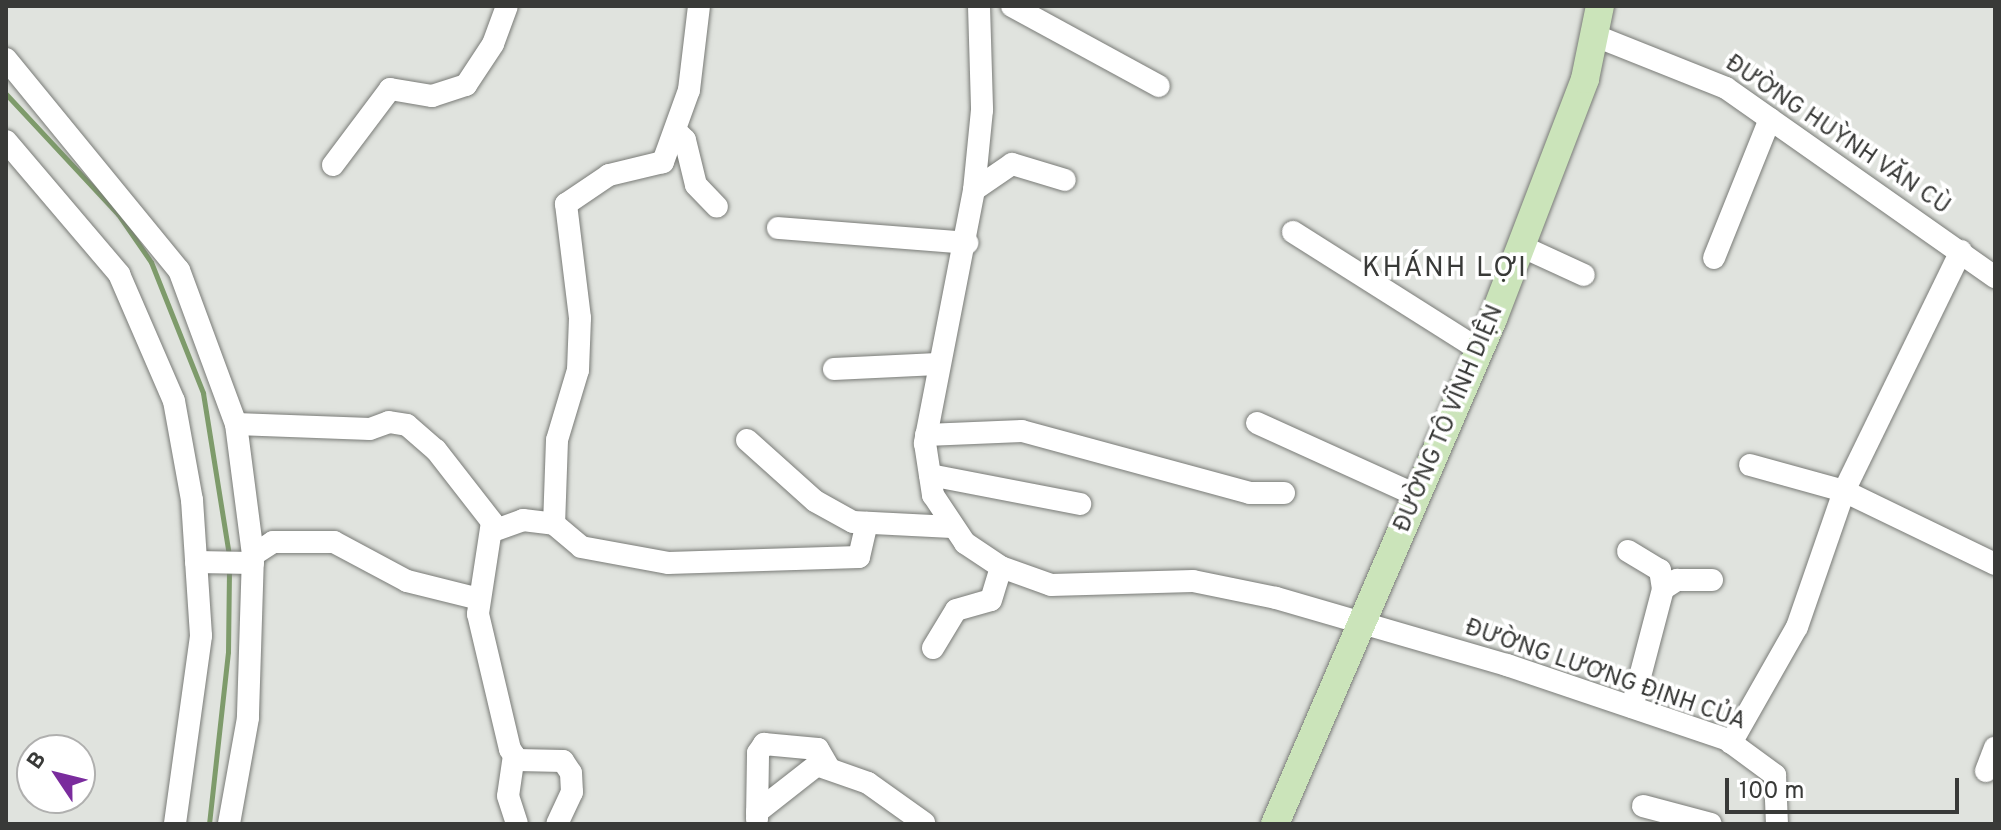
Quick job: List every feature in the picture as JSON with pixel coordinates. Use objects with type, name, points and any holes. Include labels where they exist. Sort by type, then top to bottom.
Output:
[{"type":"main road","name":"ĐƯỜNG TÔ VĨNH DIỆN","points":[[1275,824],[1480,350],[1521,246],[1596,36],[1600,6]]},
{"type":"street","points":[[333,165],[390,89],[432,96],[466,85],[493,44],[507,6]]},
{"type":"street","points":[[554,524],[557,440],[578,370],[580,318],[566,204],[609,175],[663,162],[677,132],[699,6]]},
{"type":"street","points":[[952,527],[933,495],[926,435],[937,364],[967,243],[974,190],[982,110],[979,6]]},
{"type":"street","points":[[1012,6],[1159,86]]},
{"type":"street","name":"ĐƯỜNG HUỲNH VĂN CÙ","points":[[1596,36],[1726,88],[1995,277]]},
{"type":"street","points":[[6,59],[179,270],[236,424],[250,561],[248,718],[229,824]]},
{"type":"street","points":[[1714,258],[1770,119]]},
{"type":"street","points":[[677,132],[685,140],[696,185],[717,207]]},
{"type":"street","points":[[6,141],[85,228],[136,308],[174,401],[203,563],[201,636],[175,824]]},
{"type":"street","points":[[974,190],[1012,164],[1065,180]]},
{"type":"street","points":[[778,228],[967,243]]},
{"type":"street","points":[[1293,232],[1480,350]]},
{"type":"street","points":[[1521,246],[1584,275]]},
{"type":"street","points":[[1731,743],[1797,627],[1844,491],[1961,251]]},
{"type":"street","points":[[834,369],[937,364]]},
{"type":"street","points":[[1257,423],[1418,496]]},
{"type":"street","points":[[236,424],[407,425],[436,450],[493,531],[479,599],[514,755],[508,796],[517,824]]},
{"type":"street","points":[[926,435],[1022,431],[1250,493],[1284,493]]},
{"type":"street","points":[[747,440],[815,501],[867,523],[952,527]]},
{"type":"street","points":[[1750,465],[1844,491],[1995,564]]},
{"type":"street","points":[[930,475],[1080,504]]},
{"type":"street","points":[[493,531],[523,520],[554,524],[581,547],[668,563],[859,557],[867,523]]},
{"type":"street","name":"ĐƯỜNG LƯƠNG ĐỊNH CỦA","points":[[952,527],[1001,567],[1051,585],[1193,581],[1276,598],[1362,627],[1507,665],[1632,707],[1731,743],[1775,775],[1777,824]]},
{"type":"street","points":[[203,563],[250,561],[273,542],[334,542],[407,581],[479,599]]},
{"type":"street","points":[[1628,551],[1660,570],[1663,589],[1632,707]]},
{"type":"street","points":[[933,648],[953,613],[991,600],[1001,567]]},
{"type":"street","points":[[1663,589],[1677,580],[1712,580]]},
{"type":"street","points":[[757,818],[758,753],[764,744],[818,749],[828,766]]},
{"type":"street","points":[[1986,771],[1995,748]]},
{"type":"street","points":[[514,755],[563,761],[572,792],[557,824]]},
{"type":"street","points":[[757,818],[817,765],[828,766],[868,783],[924,823]]},
{"type":"street","points":[[1643,806],[1711,824]]},
{"type":"waterway","points":[[6,94],[118,214],[151,262],[203,393],[229,556]]},
{"type":"waterway","points":[[209,824],[228,652],[229,570]]},
{"type":"district","name":"KHÁNH LỢI","points":[[1445,269]]}]
